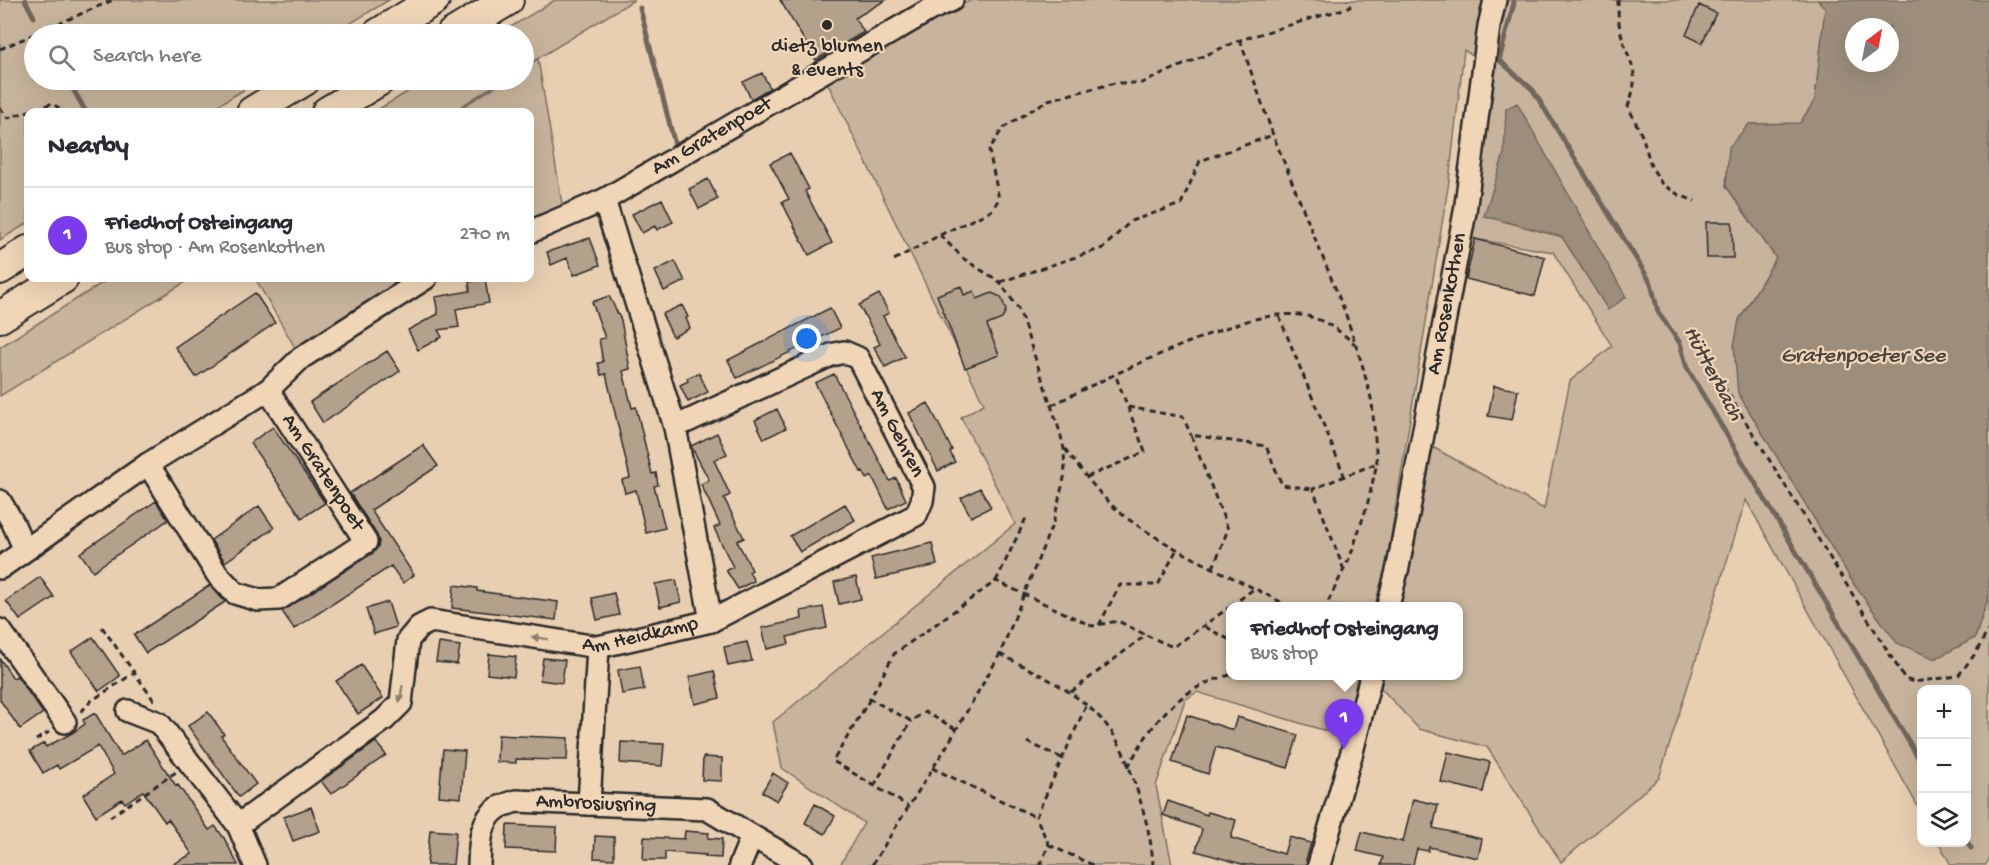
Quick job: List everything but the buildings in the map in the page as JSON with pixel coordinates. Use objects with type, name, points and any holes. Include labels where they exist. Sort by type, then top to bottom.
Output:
[{"type":"highway","points":[[394,24],[434,0]]},
{"type":"highway","points":[[468,24],[508,0]]},
{"type":"highway","points":[[259,108],[288,90]]},
{"type":"highway","points":[[334,108],[363,90]]},
{"type":"highway","points":[[0,269],[24,254]]},
{"type":"highway","points":[[0,317],[57,282]]},
{"type":"street","name":"Am Gratenpoet","points":[[534,230],[604,200],[931,9],[952,0]]},
{"type":"street","name":"Am Rosenkothen","points":[[1389,602],[1400,556],[1466,212],[1489,26],[1495,0]]},
{"type":"street","name":"Am Heidkamp","points":[[238,825],[384,720],[401,703],[408,640],[419,627],[431,621],[598,647],[711,621],[675,427],[604,200]]},
{"type":"street","points":[[0,568],[148,464],[268,390],[302,358],[420,282]]},
{"type":"street","name":"Am Gehren","points":[[675,427],[831,355],[844,352],[858,358],[924,488],[916,515],[711,621]]},
{"type":"street","name":"Am Gratenpoet","points":[[148,464],[217,574],[235,593],[258,600],[279,599],[366,542],[268,390]]},
{"type":"street","points":[[0,501],[25,550]]},
{"type":"street","points":[[0,630],[64,722]]},
{"type":"street","points":[[589,804],[598,647]]},
{"type":"street","points":[[1319,865],[1352,752],[1370,680]]},
{"type":"street","points":[[128,711],[159,723],[238,825],[255,865]]},
{"type":"street","name":"Ambrosiusring","points":[[478,865],[482,830],[489,818],[498,808],[516,801],[707,809],[802,865]]},
{"type":"street","points":[[740,865],[752,836]]},
{"type":"path","points":[[58,24],[113,0]]},
{"type":"path","points":[[892,261],[991,211],[999,200],[989,150],[1004,128],[1048,100],[1115,83],[1142,83],[1240,40],[1350,6],[1347,0]]},
{"type":"path","points":[[1618,0],[1618,18],[1622,35],[1635,70],[1635,90],[1628,106],[1643,138],[1651,166],[1662,184],[1678,195],[1695,201]]},
{"type":"path","points":[[0,49],[24,39]]},
{"type":"path","points":[[1240,40],[1273,135],[1331,276],[1356,345],[1372,402],[1377,463],[1367,506],[1344,570],[1328,602]]},
{"type":"path","points":[[38,108],[53,103],[58,108]]},
{"type":"path","points":[[0,108],[8,118],[24,113]]},
{"type":"path","points":[[1000,282],[1103,248],[1131,221],[1181,204],[1200,161],[1273,135]]},
{"type":"path","points":[[872,865],[1000,654],[1054,520],[1065,474],[1064,448],[1052,405],[1019,310],[1000,282],[964,259],[940,235]]},
{"type":"path","points":[[1279,316],[1344,475]]},
{"type":"path","points":[[1052,405],[1115,374],[1253,319],[1307,316],[1330,326],[1356,345]]},
{"type":"path","points":[[1087,477],[1145,452],[1115,374]]},
{"type":"path","points":[[1718,377],[1905,679],[1914,682],[1958,676],[1975,654],[1989,628]]},
{"type":"path","points":[[1128,407],[1183,417],[1228,530],[1213,568]]},
{"type":"path","points":[[1191,435],[1266,446],[1282,484],[1313,489],[1377,463]]},
{"type":"path","points":[[1064,448],[1107,500],[1132,522],[1213,568],[1281,602]]},
{"type":"path","points":[[1313,489],[1344,570]]},
{"type":"path","points":[[909,806],[833,760],[894,654],[996,581],[1027,516]]},
{"type":"path","points":[[1099,625],[1120,585],[1158,585],[1178,549]]},
{"type":"path","points":[[996,581],[1092,626],[1118,621],[1173,647],[1226,611]]},
{"type":"path","points":[[1237,602],[1255,588]]},
{"type":"path","points":[[102,627],[164,715],[159,723]]},
{"type":"path","points":[[1204,627],[1226,638]]},
{"type":"path","points":[[1071,692],[1146,635]]},
{"type":"path","points":[[1000,654],[1071,692],[1103,720],[1117,739],[1142,806],[1153,849],[1153,865]]},
{"type":"path","points":[[36,740],[82,711],[91,701],[134,673]]},
{"type":"path","points":[[1128,767],[1152,726],[1183,695],[1209,681],[1226,676]]},
{"type":"path","points":[[870,699],[911,721]]},
{"type":"path","points":[[1036,817],[1086,706]]},
{"type":"path","points":[[874,786],[911,721],[925,712],[956,729]]},
{"type":"path","points":[[1027,742],[1062,758]]},
{"type":"path","points":[[110,816],[190,763]]},
{"type":"path","points":[[932,768],[1036,817],[1049,845],[1093,865]]},
{"type":"path","points":[[1040,865],[1049,845]]},
{"type":"shaded area","points":[[0,0],[389,0],[349,24],[24,24],[24,90],[243,90],[214,108],[24,108],[24,225],[0,240]]},
{"type":"shaded area","points":[[555,0],[634,0],[534,61],[534,24],[515,24]]},
{"type":"shaded area","points":[[972,0],[1818,0],[1825,8],[1815,100],[1800,124],[1749,124],[1726,186],[1776,258],[1739,320],[1975,638],[1989,595],[1989,858],[1986,865],[1951,865],[1941,847],[1971,847],[1971,685],[1917,685],[1917,805],[1746,500],[1659,778],[1561,862],[1487,747],[1419,729],[1379,686],[1380,680],[1463,680],[1463,602],[1396,602],[1429,445],[1544,509],[1570,381],[1612,346],[1553,252],[1469,238],[1496,71],[1464,50],[1449,181],[1386,566],[1376,602],[1226,602],[1226,680],[1357,680],[1343,736],[1197,692],[1185,700],[1156,786],[1172,865],[840,865],[864,823],[782,768],[773,722],[1015,524],[961,417],[984,404],[825,78],[935,16]]},
{"type":"shaded area","points":[[538,59],[564,216],[534,230],[534,108],[460,108],[490,90],[534,90],[534,62]]},
{"type":"shaded area","points":[[410,90],[487,90],[458,108],[381,108]]},
{"type":"shaded area","points":[[104,282],[185,282],[0,396],[0,347]]},
{"type":"shaded area","points":[[257,282],[420,282],[301,358]]},
{"type":"water","name":"Gratenpoeter See","points":[[1818,0],[1989,0],[1989,595],[1975,638],[1935,659],[1897,643],[1855,586],[1738,393],[1734,346],[1739,320],[1776,258],[1726,186],[1729,147],[1749,124],[1800,123],[1815,100],[1825,8]]},
{"type":"water","points":[[1517,103],[1626,297],[1608,310],[1562,237],[1484,216],[1504,154],[1506,109]]},
{"type":"waterway","points":[[25,0],[34,17]]},
{"type":"waterway","name":"Hütterbach","points":[[1513,0],[1499,60],[1533,90],[1651,283],[1658,312],[1680,343],[1687,368],[1917,756]]},
{"type":"waterway","points":[[640,8],[676,149]]},
{"type":"waterway","points":[[74,90],[84,108]]},
{"type":"place","name":"dietz blumen & events","points":[[827,25]]},
{"type":"place","name":"Friedhof Osteingang","points":[[1344,749]]}]
